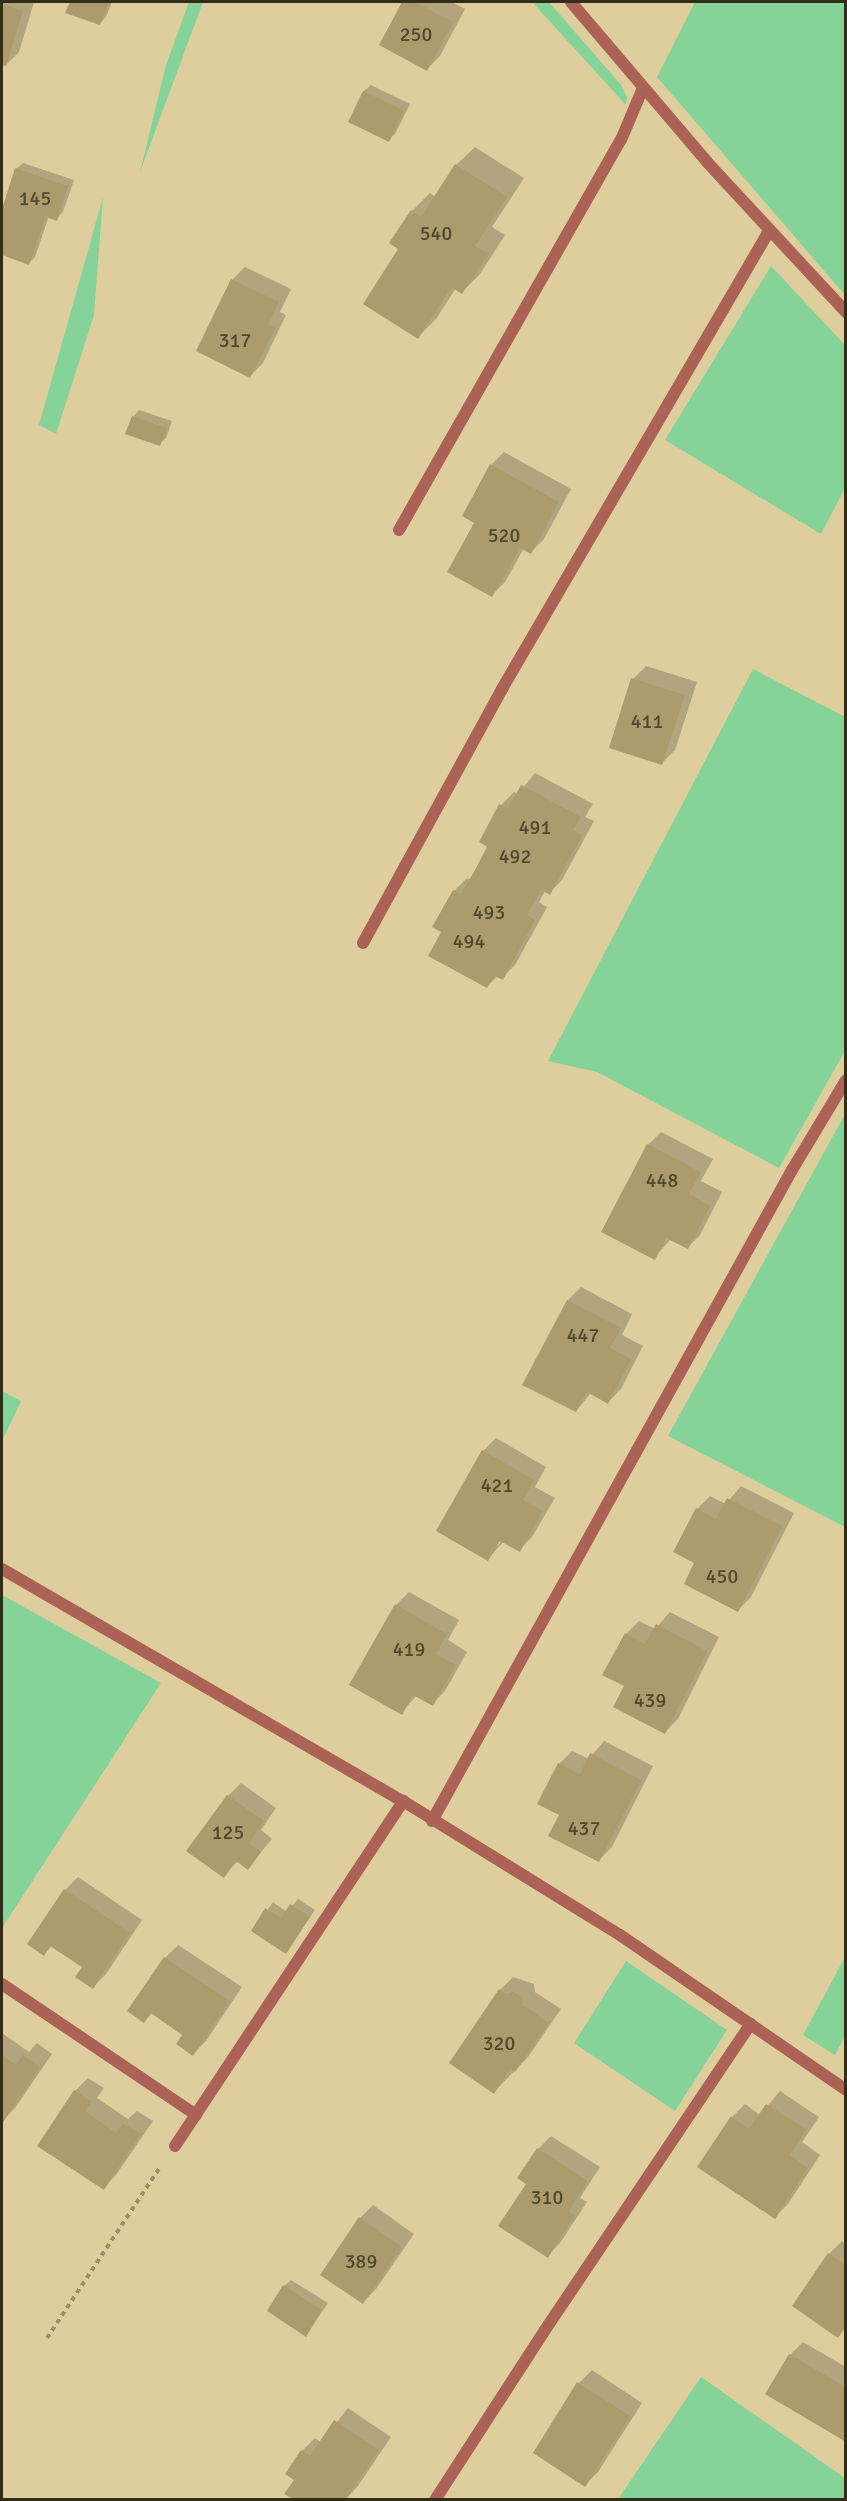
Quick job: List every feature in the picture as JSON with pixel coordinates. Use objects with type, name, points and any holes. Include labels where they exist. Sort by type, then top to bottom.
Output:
[{"type":"street","points":[[571,2],[769,231],[846,312]]},
{"type":"street","points":[[399,530],[621,140],[644,88]]},
{"type":"street","points":[[363,943],[502,689],[769,231]]},
{"type":"street","points":[[432,1821],[792,1170],[846,1080]]},
{"type":"street","points":[[2,1569],[404,1801],[432,1821],[620,1935],[846,2090]]},
{"type":"street","points":[[175,2146],[404,1801]]},
{"type":"street","points":[[2,1984],[196,2115]]},
{"type":"street","points":[[435,2499],[751,2024]]},
{"type":"path","points":[[46,2338],[175,2146]]},
{"type":"green space","points":[[189,2],[203,2],[140,172],[166,65]]},
{"type":"green space","points":[[532,2],[549,2],[621,85],[627,97],[626,105]]},
{"type":"green space","points":[[695,2],[845,2],[845,295],[657,77]]},
{"type":"green space","points":[[103,197],[94,315],[56,434],[39,425]]},
{"type":"green space","points":[[771,266],[845,345],[845,488],[821,534],[665,440]]},
{"type":"green space","points":[[753,669],[845,717],[845,1051],[779,1168],[597,1072],[548,1061]]},
{"type":"green space","points":[[845,1114],[846,1527],[668,1436]]},
{"type":"green space","points":[[2,1391],[21,1401],[2,1441]]},
{"type":"green space","points":[[2,1595],[161,1683],[2,1928]]},
{"type":"green space","points":[[845,1957],[845,2036],[835,2055],[803,2035]]},
{"type":"green space","points":[[626,1961],[727,2030],[675,2111],[574,2043]]},
{"type":"green space","points":[[701,2377],[845,2478],[845,2499],[618,2499]]},
{"type":"building","points":[[70,2],[109,2],[100,25],[65,13]]},
{"type":"building","points":[[402,2],[415,2],[453,22],[427,71],[379,45]]},
{"type":"building","points":[[2,4],[23,11],[6,66],[2,65]]},
{"type":"building","points":[[363,91],[404,111],[389,142],[348,122]]},
{"type":"building","points":[[455,164],[507,197],[475,246],[488,254],[462,294],[451,287],[418,339],[363,304],[398,249],[389,243],[411,210],[421,217]]},
{"type":"building","points":[[15,168],[68,186],[57,221],[46,217],[29,265],[2,255],[2,209]]},
{"type":"building","points":[[231,279],[279,302],[268,325],[275,328],[250,378],[196,351]]},
{"type":"building","points":[[132,416],[167,428],[160,446],[125,434]]},
{"type":"building","points":[[490,464],[559,502],[531,554],[520,548],[492,597],[447,572],[474,523],[462,516]]},
{"type":"building","points":[[631,678],[685,695],[662,765],[609,748]]},
{"type":"building","points":[[521,785],[581,817],[573,830],[582,835],[550,895],[541,890],[527,915],[535,920],[503,980],[495,976],[487,988],[428,956],[441,932],[432,927],[453,890],[461,894],[475,870],[487,847],[479,842],[499,804],[508,808]]},
{"type":"building","points":[[647,1144],[701,1172],[689,1194],[710,1206],[688,1249],[666,1238],[655,1260],[601,1232]]},
{"type":"building","points":[[567,1300],[621,1328],[610,1348],[631,1359],[608,1404],[587,1392],[576,1412],[522,1385]]},
{"type":"building","points":[[482,1450],[534,1480],[523,1500],[543,1511],[520,1552],[500,1541],[488,1561],[436,1531]]},
{"type":"building","points":[[727,1498],[782,1526],[738,1612],[684,1584],[694,1563],[673,1552],[696,1508],[716,1519]]},
{"type":"building","points":[[395,1604],[447,1634],[436,1654],[456,1665],[433,1706],[413,1695],[402,1715],[349,1685]]},
{"type":"building","points":[[656,1624],[707,1651],[665,1734],[613,1707],[624,1686],[602,1675],[625,1633],[645,1644]]},
{"type":"building","points":[[590,1753],[641,1780],[599,1862],[548,1836],[559,1815],[537,1804],[558,1763],[580,1774]]},
{"type":"building","points":[[227,1795],[264,1821],[249,1843],[261,1852],[248,1870],[236,1861],[224,1878],[186,1851]]},
{"type":"building","points":[[64,1889],[130,1933],[93,1989],[75,1977],[82,1967],[50,1946],[44,1956],[27,1944]]},
{"type":"building","points":[[290,1904],[310,1917],[286,1954],[251,1931],[265,1908],[281,1918]]},
{"type":"building","points":[[164,1957],[230,2001],[193,2056],[176,2044],[182,2035],[151,2013],[144,2023],[127,2011]]},
{"type":"building","points":[[499,1989],[506,1994],[513,1992],[522,1997],[523,2005],[549,2023],[515,2072],[510,2069],[494,2094],[449,2063]]},
{"type":"building","points":[[2,2055],[16,2065],[23,2055],[40,2067],[2,2124]]},
{"type":"building","points":[[74,2090],[92,2102],[85,2111],[116,2133],[123,2123],[141,2134],[104,2190],[37,2146]]},
{"type":"building","points":[[766,2104],[807,2130],[790,2155],[808,2168],[775,2219],[697,2167],[731,2116],[749,2129]]},
{"type":"building","points":[[537,2148],[588,2181],[569,2211],[575,2215],[548,2258],[498,2226],[526,2184],[517,2178]]},
{"type":"building","points":[[359,2217],[402,2247],[363,2304],[320,2275]]},
{"type":"building","points":[[828,2253],[846,2265],[846,2326],[838,2338],[792,2306]]},
{"type":"building","points":[[283,2285],[322,2310],[306,2337],[267,2311]]},
{"type":"building","points":[[789,2354],[846,2387],[846,2442],[765,2394]]},
{"type":"building","points":[[577,2382],[630,2416],[585,2487],[533,2453]]},
{"type":"building","points":[[334,2420],[379,2450],[346,2499],[293,2499],[284,2494],[294,2480],[285,2474],[301,2450],[310,2456]]}]
